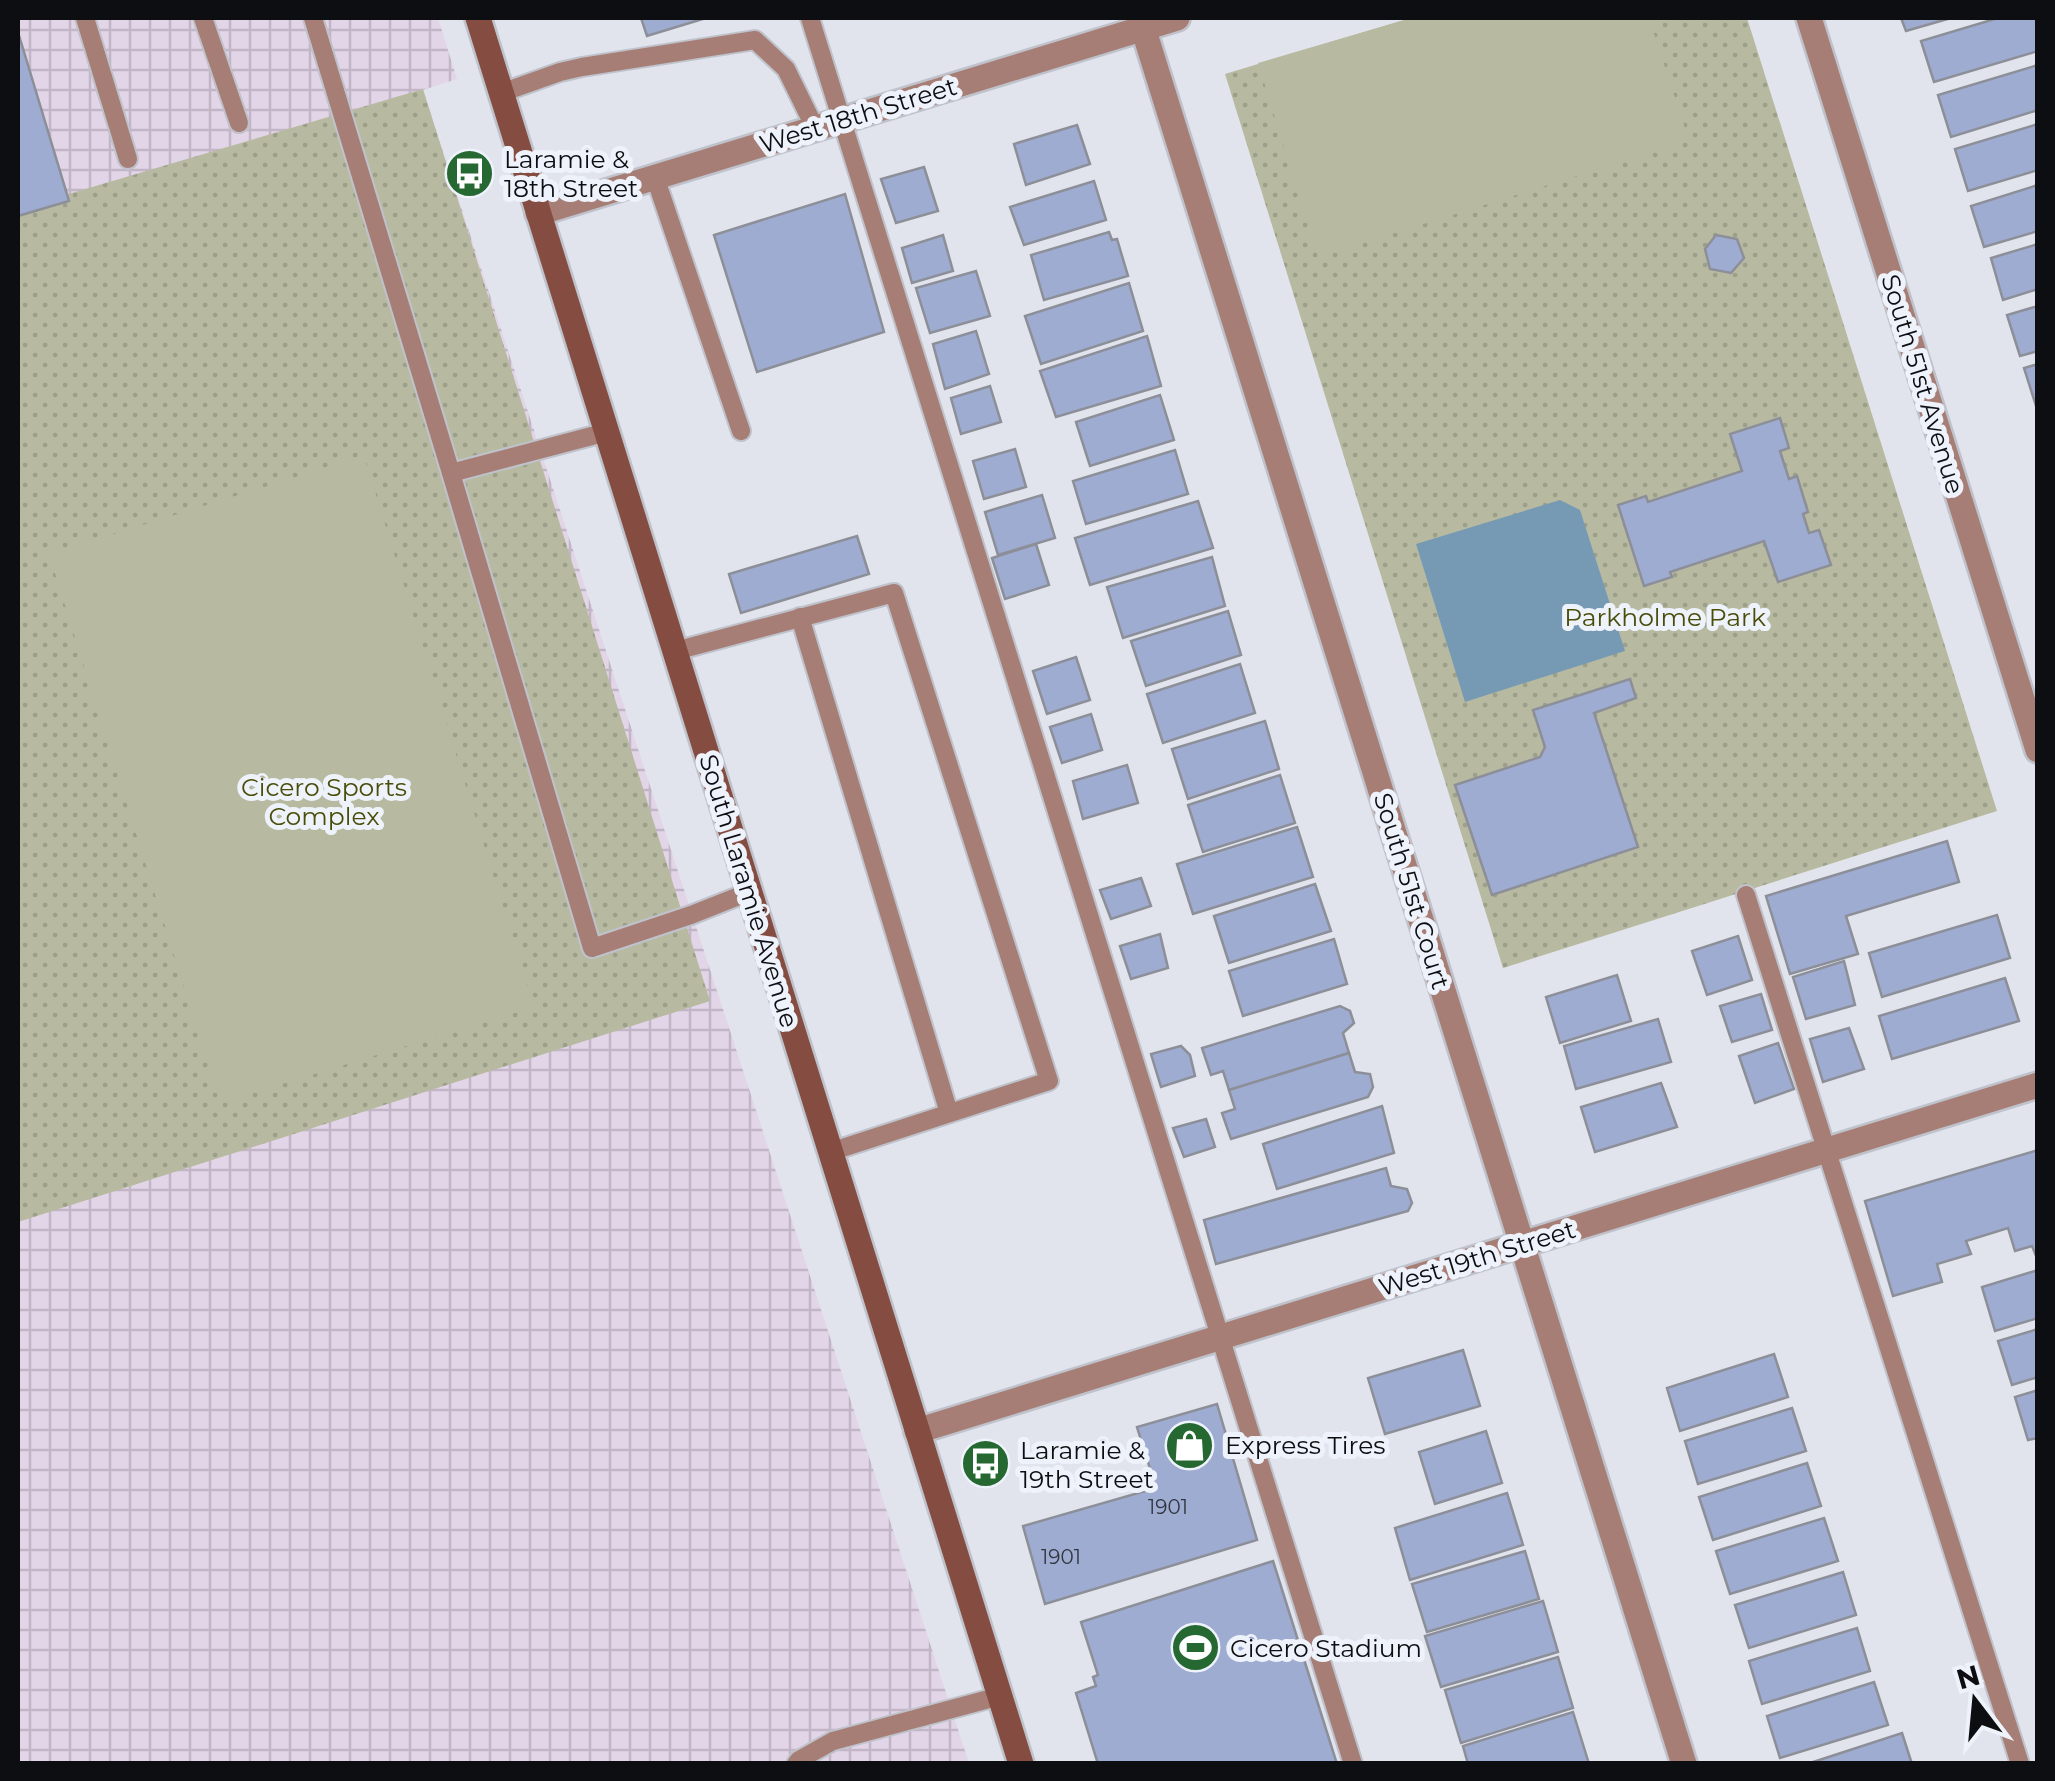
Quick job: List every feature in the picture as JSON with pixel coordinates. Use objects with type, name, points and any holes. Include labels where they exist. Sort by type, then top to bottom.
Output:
[{"type":"main road","name":"South Laramie Avenue","points":[[478,18],[1020,1764]]},
{"type":"street","name":"West 18th Street","points":[[538,212],[841,120],[1142,22],[1177,18]]},
{"type":"street","name":"South 51st Avenue","points":[[1809,18],[2038,750]]},
{"type":"street","name":"South 51st Court","points":[[1142,22],[1684,1764]]},
{"type":"street","name":"West 19th Street","points":[[917,1431],[2038,1085]]},
{"type":"lane","points":[[85,18],[128,159]]},
{"type":"lane","points":[[203,18],[238,123]]},
{"type":"lane","points":[[313,18],[592,948],[691,916],[749,892]]},
{"type":"lane","points":[[810,18],[1353,1764]]},
{"type":"lane","points":[[501,92],[560,72],[755,40],[786,68],[815,128]]},
{"type":"lane","points":[[655,177],[742,431]]},
{"type":"lane","points":[[451,473],[607,432]]},
{"type":"lane","points":[[675,651],[894,593],[1049,1081],[830,1152]]},
{"type":"lane","points":[[800,617],[949,1113]]},
{"type":"lane","points":[[1746,895],[2020,1764]]},
{"type":"lane","points":[[796,1764],[833,1741],[1000,1696]]},
{"type":"shaded area","points":[[18,18],[438,18],[457,79],[423,90],[969,1763],[18,1763]]},
{"type":"green space","name":"Parkholme Park","points":[[1411,18],[1747,18],[1997,811],[1503,968],[1225,74]]},
{"type":"green space","points":[[1411,18],[1649,18],[1689,141],[1318,257],[1258,63]]},
{"type":"green space","name":"Cicero Sports Complex","points":[[423,89],[710,1001],[18,1222],[18,209]]},
{"type":"green space","points":[[364,456],[534,1007],[220,1103],[49,554]]},
{"type":"water","points":[[1560,500],[1580,510],[1625,651],[1465,702],[1416,544]]},
{"type":"building","points":[[641,18],[706,18],[647,36]]},
{"type":"building","points":[[1901,18],[1951,18],[1906,31]]},
{"type":"building","points":[[1998,18],[2038,18],[2038,51],[1934,82],[1921,41]]},
{"type":"building","points":[[18,32],[69,201],[18,216]]},
{"type":"building","points":[[2038,65],[2038,110],[1951,137],[1938,95]]},
{"type":"building","points":[[2038,124],[2038,170],[1968,191],[1955,149]]},
{"type":"building","points":[[1077,125],[1090,164],[1026,185],[1014,144]]},
{"type":"building","points":[[924,167],[938,211],[896,223],[881,179]]},
{"type":"building","points":[[1094,181],[1106,220],[1024,245],[1010,207]]},
{"type":"building","points":[[2038,185],[2038,231],[1984,247],[1971,206]]},
{"type":"building","points":[[845,194],[884,332],[757,372],[714,235]]},
{"type":"building","points":[[1109,232],[1112,240],[1117,239],[1128,276],[1044,300],[1031,255]]},
{"type":"building","points":[[943,235],[953,271],[912,283],[902,248]]},
{"type":"building","points":[[1716,235],[1737,239],[1744,258],[1731,273],[1710,269],[1705,249]]},
{"type":"building","points":[[2038,244],[2038,289],[2003,300],[1991,258]]},
{"type":"building","points":[[976,271],[990,316],[930,333],[916,288]]},
{"type":"building","points":[[1129,283],[1143,331],[1041,364],[1025,316]]},
{"type":"building","points":[[2038,306],[2038,351],[2020,356],[2007,315]]},
{"type":"building","points":[[976,331],[989,374],[945,389],[933,344]]},
{"type":"building","points":[[1147,336],[1161,386],[1056,417],[1040,371]]},
{"type":"building","points":[[2038,364],[2038,409],[2037,409],[2024,368]]},
{"type":"building","points":[[990,386],[1001,422],[961,434],[951,398]]},
{"type":"building","points":[[1160,395],[1174,440],[1090,466],[1076,422]]},
{"type":"building","points":[[1780,418],[1789,448],[1780,451],[1789,479],[1797,476],[1808,512],[1803,514],[1809,533],[1819,530],[1831,565],[1778,582],[1764,541],[1670,572],[1672,577],[1644,586],[1618,505],[1646,496],[1648,502],[1742,471],[1730,434]]},
{"type":"building","points":[[1015,449],[1026,487],[984,499],[973,461]]},
{"type":"building","points":[[1175,450],[1188,494],[1086,524],[1073,481]]},
{"type":"building","points":[[1042,495],[1055,538],[998,555],[985,512]]},
{"type":"building","points":[[1198,501],[1213,548],[1090,585],[1075,538]]},
{"type":"building","points":[[857,536],[869,574],[741,613],[729,574]]},
{"type":"building","points":[[1036,544],[1049,585],[1005,599],[992,558]]},
{"type":"building","points":[[1212,557],[1225,606],[1123,638],[1107,587]]},
{"type":"building","points":[[1228,611],[1241,655],[1146,686],[1131,641]]},
{"type":"building","points":[[1076,657],[1090,700],[1047,714],[1033,671]]},
{"type":"building","points":[[1240,664],[1255,713],[1163,743],[1147,694]]},
{"type":"building","points":[[1630,679],[1636,698],[1594,713],[1638,847],[1492,895],[1455,785],[1540,757],[1545,747],[1533,710]]},
{"type":"building","points":[[1091,714],[1102,750],[1062,763],[1050,727]]},
{"type":"building","points":[[1265,721],[1279,769],[1188,799],[1172,749]]},
{"type":"building","points":[[1127,765],[1138,803],[1083,819],[1073,781]]},
{"type":"building","points":[[1280,775],[1295,823],[1203,852],[1188,805]]},
{"type":"building","points":[[1297,827],[1313,877],[1193,914],[1177,864]]},
{"type":"building","points":[[1947,841],[1959,882],[1846,916],[1858,954],[1790,974],[1766,896]]},
{"type":"building","points":[[1141,878],[1151,906],[1111,919],[1100,890]]},
{"type":"building","points":[[1315,884],[1331,931],[1229,963],[1214,916]]},
{"type":"building","points":[[1997,915],[2010,958],[1882,997],[1869,953]]},
{"type":"building","points":[[1160,934],[1168,968],[1131,979],[1120,946]]},
{"type":"building","points":[[1738,936],[1752,980],[1707,995],[1692,951]]},
{"type":"building","points":[[1334,939],[1347,984],[1243,1016],[1229,971]]},
{"type":"building","points":[[1844,961],[1855,1005],[1806,1019],[1793,977]]},
{"type":"building","points":[[1617,975],[1631,1021],[1560,1043],[1546,997]]},
{"type":"building","points":[[2005,978],[2019,1021],[1892,1059],[1879,1016]]},
{"type":"building","points":[[1761,994],[1772,1030],[1732,1042],[1720,1006]]},
{"type":"building","points":[[1340,1006],[1350,1011],[1354,1023],[1343,1033],[1349,1053],[1229,1090],[1223,1071],[1211,1075],[1202,1048]]},
{"type":"building","points":[[1658,1019],[1671,1062],[1576,1089],[1564,1046]]},
{"type":"building","points":[[1849,1028],[1864,1069],[1823,1082],[1810,1039]]},
{"type":"building","points":[[1778,1043],[1794,1089],[1755,1103],[1739,1056]]},
{"type":"building","points":[[1181,1046],[1190,1055],[1195,1076],[1161,1087],[1151,1054]]},
{"type":"building","points":[[1349,1053],[1355,1072],[1370,1074],[1373,1087],[1368,1097],[1231,1139],[1222,1113],[1235,1109],[1229,1090]]},
{"type":"building","points":[[1661,1083],[1677,1127],[1595,1152],[1581,1107]]},
{"type":"building","points":[[1382,1106],[1394,1153],[1277,1189],[1263,1144]]},
{"type":"building","points":[[1206,1119],[1215,1147],[1184,1157],[1173,1128]]},
{"type":"building","points":[[2038,1150],[2038,1261],[2032,1246],[2015,1251],[2008,1228],[1966,1241],[1971,1254],[1937,1264],[1942,1282],[1893,1296],[1865,1201]]},
{"type":"building","points":[[1386,1168],[1391,1186],[1407,1189],[1412,1203],[1408,1211],[1216,1264],[1204,1220]]},
{"type":"building","points":[[2038,1270],[2038,1318],[1995,1331],[1982,1287]]},
{"type":"building","points":[[2038,1329],[2038,1377],[2012,1385],[1998,1341]]},
{"type":"building","points":[[1463,1350],[1480,1406],[1385,1434],[1368,1378]]},
{"type":"building","points":[[1774,1354],[1788,1397],[1680,1431],[1667,1388]]},
{"type":"building","points":[[2038,1390],[2038,1438],[2028,1440],[2015,1397]]},
{"type":"building","points":[[1217,1404],[1257,1540],[1045,1604],[1023,1526],[1156,1488],[1137,1427]]},
{"type":"building","points":[[1792,1408],[1806,1451],[1698,1484],[1685,1441]]},
{"type":"building","points":[[1486,1431],[1502,1483],[1435,1504],[1419,1452]]},
{"type":"building","points":[[1807,1463],[1821,1506],[1713,1540],[1699,1497]]},
{"type":"building","points":[[1507,1493],[1523,1545],[1410,1580],[1395,1528]]},
{"type":"building","points":[[1824,1518],[1838,1561],[1730,1594],[1716,1551]]},
{"type":"building","points":[[1525,1551],[1539,1599],[1427,1632],[1412,1584]]},
{"type":"building","name":"Cicero Stadium","points":[[1273,1561],[1337,1764],[1098,1764],[1076,1693],[1096,1686],[1093,1677],[1098,1675],[1081,1622]]},
{"type":"building","points":[[1843,1572],[1856,1615],[1749,1648],[1735,1605]]},
{"type":"building","points":[[1543,1601],[1558,1652],[1441,1687],[1425,1636]]},
{"type":"building","points":[[1857,1628],[1870,1671],[1762,1704],[1749,1661]]},
{"type":"building","points":[[1558,1657],[1573,1708],[1461,1743],[1445,1690]]},
{"type":"building","points":[[1874,1682],[1888,1725],[1780,1758],[1767,1716]]},
{"type":"building","points":[[1573,1712],[1589,1764],[1468,1764],[1463,1746]]},
{"type":"building","points":[[1902,1733],[1912,1764],[1807,1764]]},
{"type":"place","name":"Laramie & 18th Street","points":[[469,173]]},
{"type":"place","name":"Express Tires","points":[[1190,1445]]},
{"type":"place","name":"Laramie & 19th Street","points":[[985,1464]]},
{"type":"place","name":"Cicero Stadium","points":[[1195,1648]]}]
